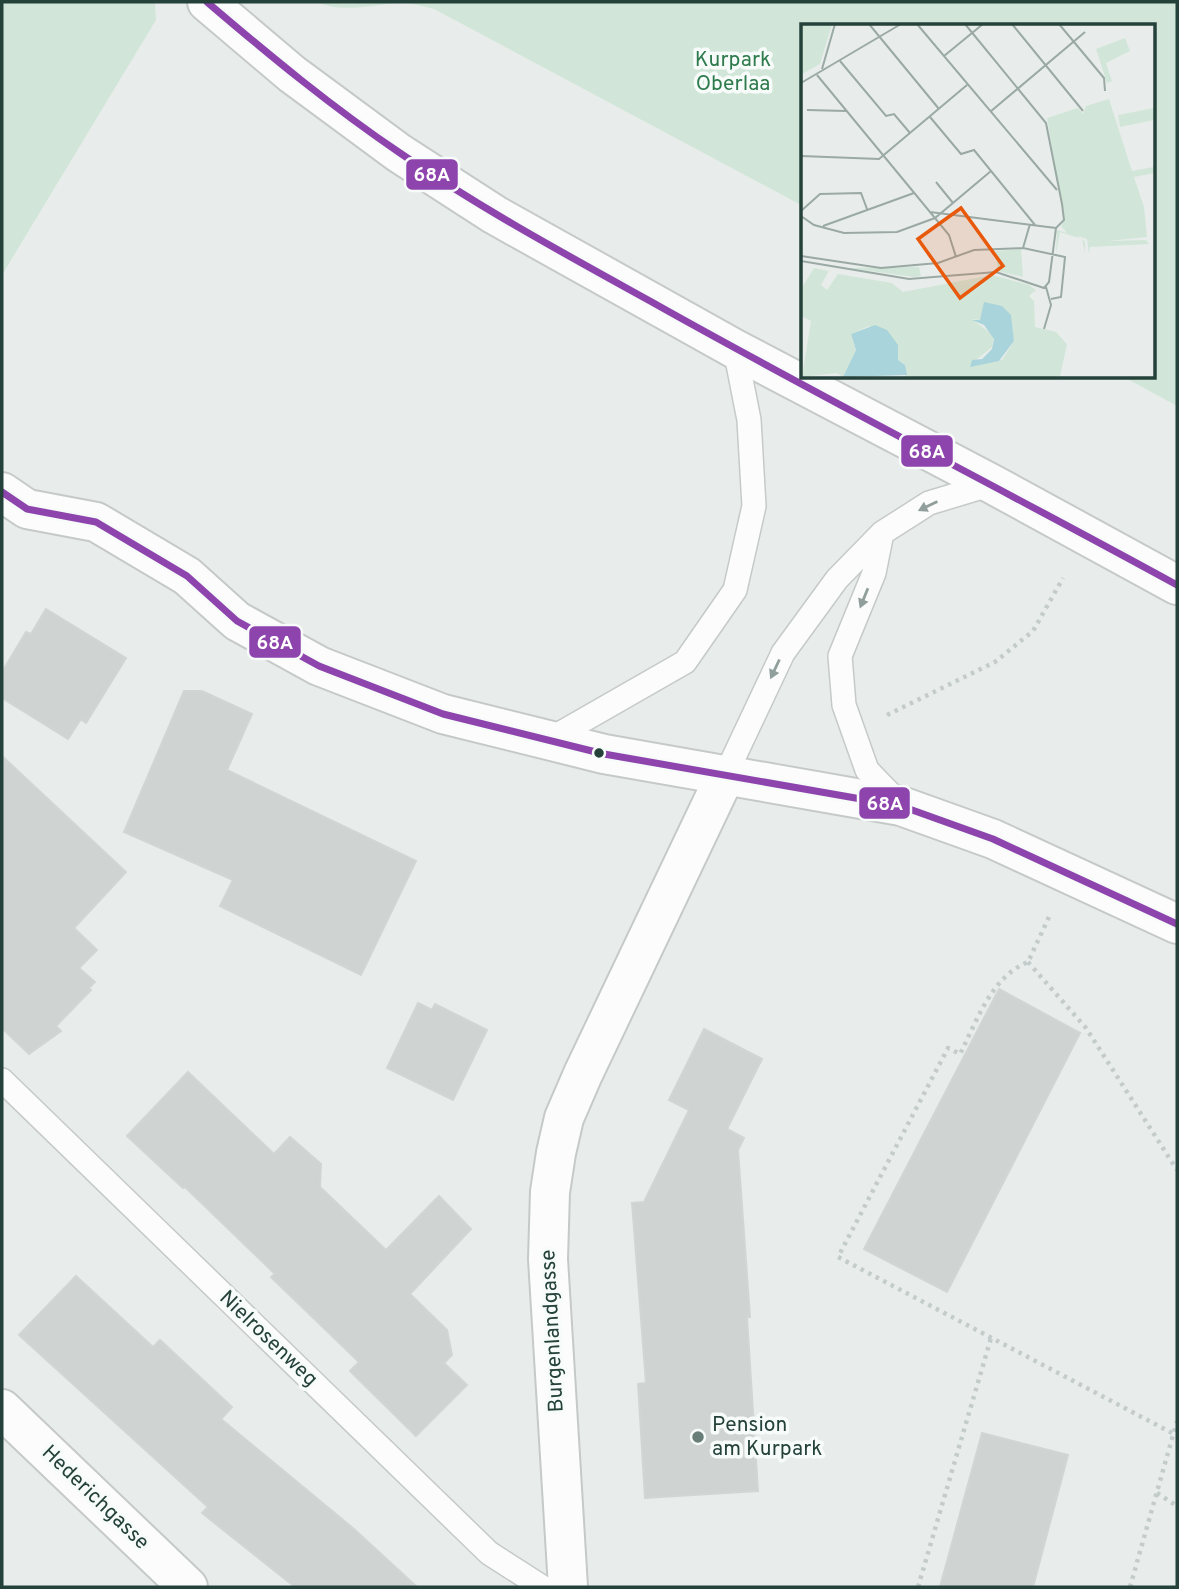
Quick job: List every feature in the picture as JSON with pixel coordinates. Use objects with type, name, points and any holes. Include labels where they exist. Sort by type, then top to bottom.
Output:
[{"type":"street","points":[[207,2],[292,74],[399,153],[495,215],[735,349],[1177,585]]},
{"type":"street","points":[[2,492],[27,509],[96,522],[187,576],[237,621],[319,666],[443,714],[547,741],[725,776],[901,806],[993,839],[1177,923]]},
{"type":"street","name":"Burgenlandgasse","points":[[568,1587],[548,1259],[550,1192],[556,1153],[564,1118],[583,1074],[725,776]]},
{"type":"street","name":"Hederichgasse","points":[[2,1409],[188,1587]]},
{"type":"lane","points":[[547,741],[685,662],[735,590],[754,506],[749,420],[735,349]]},
{"type":"lane","points":[[725,776],[783,653],[837,579],[882,533],[929,503],[992,484]]},
{"type":"lane","points":[[882,533],[874,573],[840,656],[844,705],[867,770],[901,806]]},
{"type":"lane","name":"Nielrosenweg","points":[[2,1080],[489,1553],[542,1587]]},
{"type":"path","points":[[885,716],[995,662],[1033,631],[1063,578]]},
{"type":"path","points":[[1047,920],[1028,962],[1015,967],[995,987],[960,1054],[948,1048],[838,1257],[1174,1434]]},
{"type":"path","points":[[1028,962],[1086,1028],[1177,1170]]},
{"type":"path","points":[[918,1587],[991,1338]]},
{"type":"path","points":[[1130,1587],[1177,1421]]},
{"type":"path","points":[[1157,1493],[1177,1506]]},
{"type":"green space","points":[[2,2],[155,2],[156,20],[2,275]]},
{"type":"green space","name":"Kurpark Oberlaa","points":[[317,2],[1177,2],[1177,406],[1126,378],[1154,378],[1154,24],[801,24],[801,205],[434,9],[401,3],[358,7],[327,6]]},
{"type":"building","points":[[46,609],[126,658],[86,723],[81,719],[68,739],[2,698],[2,672],[26,632],[31,634]]},
{"type":"building","points":[[184,691],[202,691],[252,714],[227,770],[416,861],[361,975],[220,906],[233,880],[124,832]]},
{"type":"building","points":[[2,756],[126,872],[74,928],[97,950],[79,968],[95,982],[89,988],[91,990],[56,1026],[61,1031],[29,1054],[2,1028]]},
{"type":"building","points":[[999,989],[1080,1033],[947,1292],[864,1249]]},
{"type":"building","points":[[418,1003],[432,1010],[435,1004],[487,1030],[453,1100],[387,1068]]},
{"type":"building","points":[[704,1029],[762,1059],[727,1129],[744,1138],[738,1150],[750,1317],[747,1317],[758,1491],[645,1498],[638,1384],[646,1383],[632,1203],[644,1202],[689,1110],[669,1100]]},
{"type":"building","points":[[188,1072],[274,1154],[290,1137],[321,1164],[320,1187],[386,1250],[439,1196],[471,1229],[410,1294],[447,1330],[452,1355],[444,1363],[467,1385],[416,1436],[350,1371],[359,1362],[271,1277],[275,1274],[185,1187],[127,1136]]},
{"type":"building","points":[[76,1276],[153,1347],[160,1340],[232,1407],[221,1419],[354,1529],[417,1587],[295,1587],[202,1513],[208,1507],[19,1335]]},
{"type":"building","points":[[982,1433],[1068,1455],[1033,1587],[940,1587]]},
{"type":"transit line","name":"68A","points":[[207,2],[277,61],[350,117],[492,212],[781,373],[1177,585]]},
{"type":"transit line","name":"68A","points":[[2,492],[27,509],[96,522],[187,576],[237,621],[319,666],[443,714],[604,754],[901,806],[993,839],[1177,924]]},
{"type":"place","name":"Pension am Kurpark","points":[[698,1437]]}]
